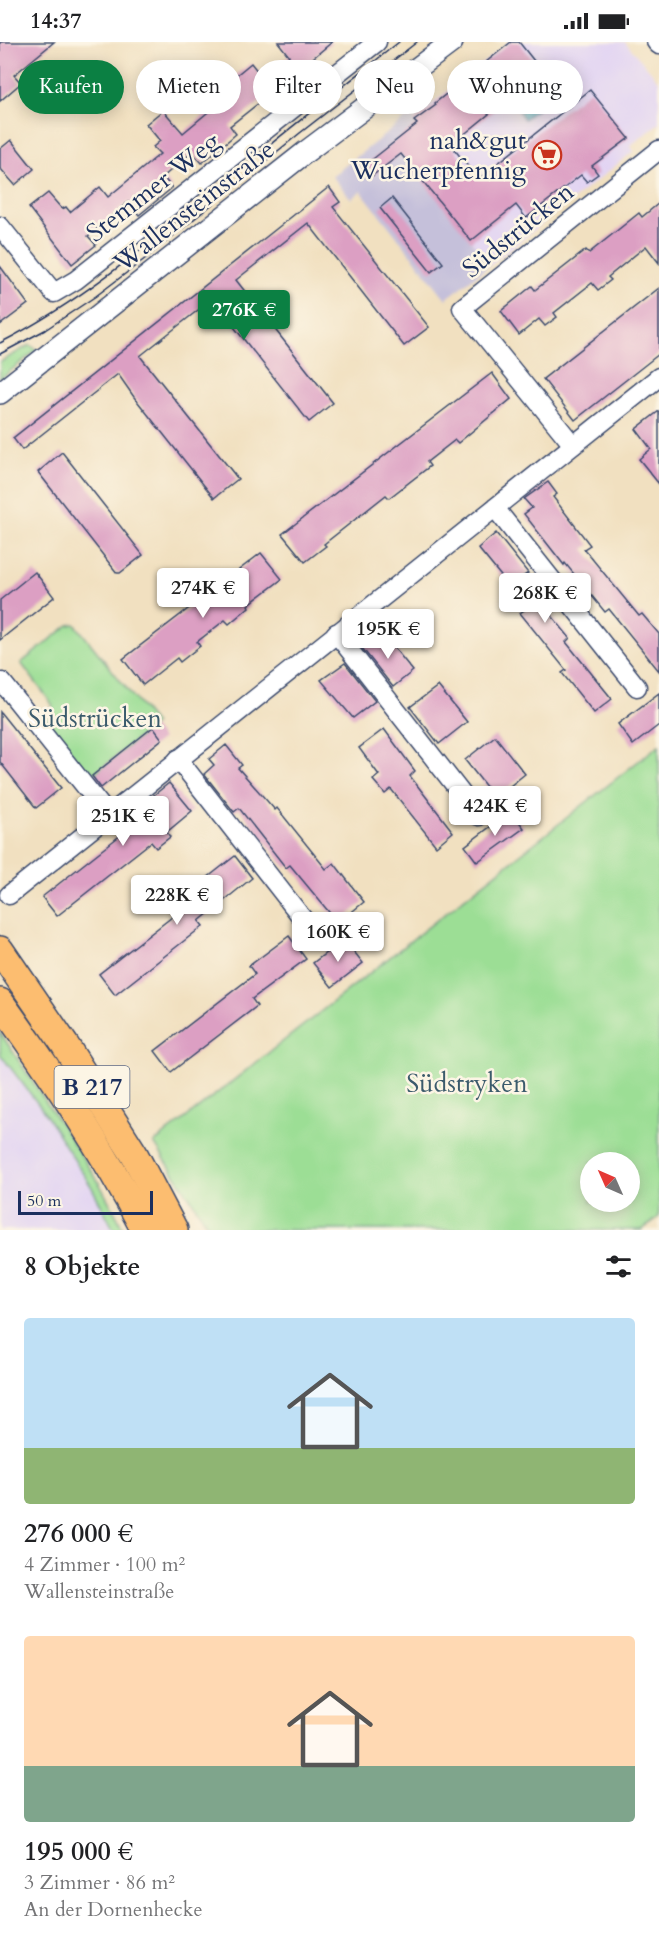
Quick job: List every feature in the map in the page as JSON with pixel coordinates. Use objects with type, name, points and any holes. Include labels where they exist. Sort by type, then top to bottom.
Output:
[{"type":"main road","name":"B 217","points":[[0,950],[134,1154],[174,1230]]},
{"type":"main road","name":"B 217","points":[[0,1002],[58,1082],[115,1173],[145,1230]]},
{"type":"street","name":"Stemmer Weg","points":[[0,226],[54,293],[76,280],[377,42]]},
{"type":"street","name":"Wallensteinstraße","points":[[0,393],[307,152],[452,42]]},
{"type":"street","name":"Südstrücken","points":[[573,446],[462,308],[659,150]]},
{"type":"street","points":[[9,895],[336,633],[658,381]]},
{"type":"street","points":[[495,508],[637,687]]},
{"type":"street","points":[[336,633],[479,816]]},
{"type":"street","points":[[2,682],[108,815]]},
{"type":"street","points":[[178,759],[318,938]]},
{"type":"shaded area","points":[[509,42],[625,42],[659,81],[659,123],[630,146],[634,151],[490,265],[405,157],[417,124],[413,119],[419,114],[435,114],[435,101],[447,92],[447,114],[583,114],[583,60],[487,60]]},
{"type":"shaded area","points":[[410,115],[418,123],[405,157],[490,265],[446,299],[361,191],[351,199],[332,176]]},
{"type":"shaded area","points":[[0,1054],[42,1109],[91,1186],[114,1230],[0,1230]]},
{"type":"green space","points":[[30,345],[37,350],[0,379],[0,362]]},
{"type":"green space","name":"Südstrücken","points":[[75,624],[155,724],[85,782],[43,722],[53,709],[52,704],[21,663],[69,625]]},
{"type":"green space","name":"Südstryken","points":[[659,745],[659,1217],[642,1230],[211,1230],[154,1143]]},
{"type":"green space","points":[[0,1032],[98,1181],[124,1230],[114,1230],[91,1186],[42,1109],[0,1054]]},
{"type":"water","points":[[520,114],[530,114],[524,119]]},
{"type":"building","points":[[0,42],[54,42],[32,60],[18,60],[18,72],[14,75],[18,80],[18,86],[0,101]]},
{"type":"building","points":[[278,42],[332,42],[311,60],[284,60],[289,56]]},
{"type":"building","points":[[511,42],[519,42],[533,60],[489,60]]},
{"type":"building","points":[[251,63],[253,66],[253,108],[230,126],[236,134],[202,163],[192,152],[163,177],[172,188],[139,215],[128,202],[88,236],[96,245],[72,264],[29,208],[48,193],[62,209],[66,207],[70,212],[100,187],[108,197],[160,154],[153,147],[160,141],[146,124],[158,114],[166,114],[183,133],[206,114],[241,114],[241,71]]},
{"type":"building","points":[[590,90],[629,138],[592,166],[598,174],[587,182],[581,175],[526,218],[516,205],[471,241],[401,154],[372,176],[364,166],[417,124],[414,121],[424,114],[435,114],[435,103],[447,93],[447,114],[489,114],[451,145],[478,179],[560,114],[583,114],[583,96]]},
{"type":"building","points":[[11,140],[34,169],[15,185],[0,168],[0,149]]},
{"type":"building","points":[[329,187],[340,202],[333,207],[429,327],[404,346],[308,223],[236,280],[333,403],[309,422],[212,299],[140,356],[238,479],[214,498],[118,374],[22,450],[13,438]]},
{"type":"building","points":[[392,198],[443,263],[431,272],[380,208]]},
{"type":"building","points":[[659,203],[659,263],[646,246],[608,277],[611,280],[598,290],[592,283],[554,313],[557,317],[545,326],[539,319],[519,335],[501,311],[532,286],[535,290],[586,250],[589,253],[639,213],[642,217]]},
{"type":"building","points":[[0,266],[28,304],[0,325]]},
{"type":"building","points":[[659,288],[659,354],[575,420],[543,379]]},
{"type":"building","points":[[492,373],[511,399],[458,443],[455,440],[427,462],[430,466],[389,498],[386,495],[305,562],[282,534]]},
{"type":"building","points":[[659,411],[659,484],[639,459],[651,449],[636,429]]},
{"type":"building","points":[[62,452],[143,555],[120,573],[117,573],[38,472]]},
{"type":"building","points":[[548,482],[557,494],[553,497],[590,545],[584,549],[639,616],[642,614],[659,634],[659,671],[609,609],[605,612],[565,563],[564,565],[524,514],[532,508],[524,499]]},
{"type":"building","points":[[496,533],[528,573],[521,578],[570,638],[566,642],[612,699],[594,713],[562,673],[566,670],[520,613],[527,608],[478,548]]},
{"type":"building","points":[[261,553],[282,579],[248,605],[249,607],[229,624],[225,620],[197,642],[200,646],[180,662],[177,658],[143,685],[123,659]]},
{"type":"building","points":[[35,572],[54,597],[0,640],[0,600]]},
{"type":"building","points":[[382,633],[413,671],[393,687],[362,648]]},
{"type":"building","points":[[345,663],[375,701],[353,718],[321,680]]},
{"type":"building","points":[[438,686],[467,722],[439,744],[410,707]]},
{"type":"building","points":[[659,693],[659,725],[633,745],[618,724]]},
{"type":"building","points":[[0,712],[61,788],[36,808],[0,762]]},
{"type":"building","points":[[153,727],[162,739],[101,788],[92,776]]},
{"type":"building","points":[[384,729],[415,771],[410,776],[453,832],[436,846],[391,789],[385,794],[373,780],[379,775],[359,748]]},
{"type":"building","points":[[495,736],[525,774],[495,798],[465,760]]},
{"type":"building","points":[[226,745],[242,765],[238,768],[275,810],[277,808],[326,869],[334,863],[364,902],[338,923],[290,865],[286,868],[239,808],[234,812],[204,774],[214,765],[209,759]]},
{"type":"building","points":[[169,783],[192,811],[167,832],[170,837],[156,848],[151,842],[57,916],[42,897],[136,823],[129,815]]},
{"type":"building","points":[[511,811],[524,828],[477,862],[465,846]]},
{"type":"building","points":[[235,856],[252,878],[199,921],[203,926],[115,995],[99,974],[199,896],[193,889]]},
{"type":"building","points":[[289,936],[306,959],[252,999],[257,1006],[171,1072],[155,1051],[255,974],[249,966]]},
{"type":"building","points":[[344,939],[363,963],[332,987],[313,963]]},
{"type":"tram line","points":[[0,343],[33,325],[124,263],[399,42]]},
{"type":"tram line","points":[[0,354],[45,330],[96,296],[417,42]]},
{"type":"place","name":"nah&gut Wucherpfennig","points":[[547,155]]}]
